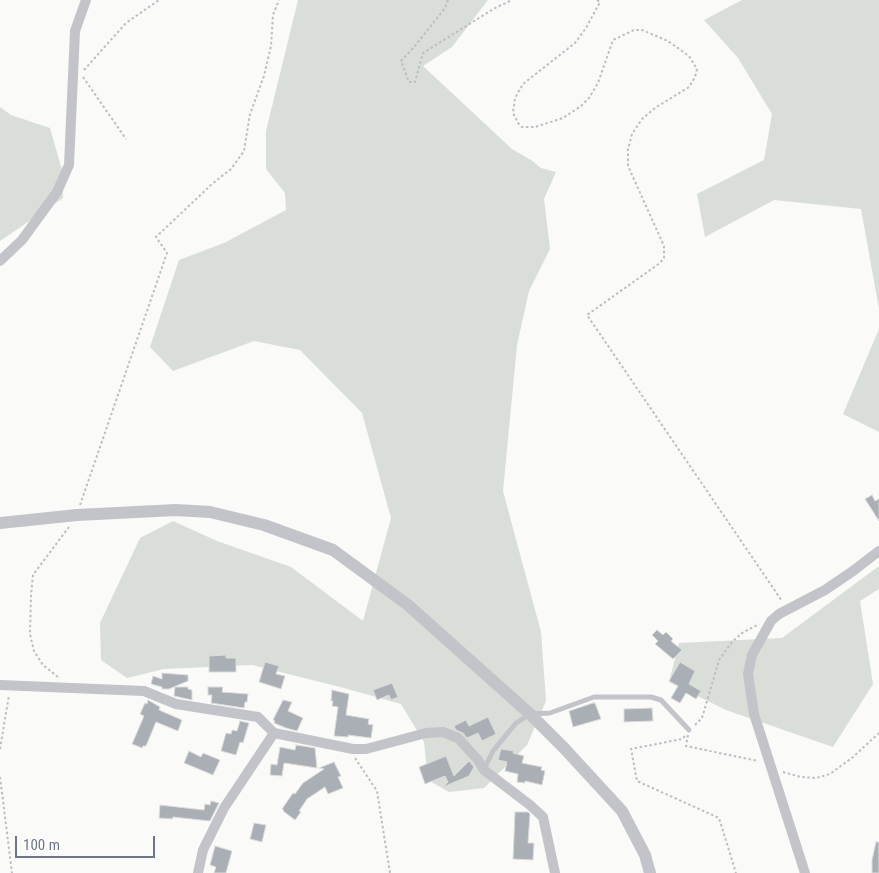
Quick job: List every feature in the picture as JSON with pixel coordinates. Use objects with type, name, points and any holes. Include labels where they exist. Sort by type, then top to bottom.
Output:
[{"type":"street","points":[[0,261],[22,240],[57,192],[69,165],[75,31],[86,0]]},
{"type":"street","points":[[0,523],[77,515],[176,510],[210,512],[264,525],[334,550],[408,605],[530,714],[622,810],[645,855],[650,873]]},
{"type":"street","points":[[804,873],[754,714],[748,674],[752,655],[771,620],[825,590],[879,550]]},
{"type":"street","points":[[5,685],[144,691],[176,704],[258,717],[274,733],[353,749],[366,749],[426,733],[443,732],[458,738],[478,760],[484,770],[523,799],[543,817],[555,873]]},
{"type":"street","points":[[198,873],[203,850],[224,808],[274,733]]},
{"type":"lane","points":[[484,770],[493,751],[516,724],[530,714],[550,712],[594,697],[651,697],[661,700],[689,730]]},
{"type":"path","points":[[126,138],[80,74],[126,23],[159,0]]},
{"type":"path","points":[[70,687],[43,665],[34,651],[30,634],[33,575],[77,515],[167,253],[156,237],[212,184],[231,169],[244,152],[250,114],[264,76],[271,46],[273,15],[279,0]]},
{"type":"path","points":[[448,0],[445,8],[401,61],[409,82],[415,82],[423,54],[512,0]]},
{"type":"path","points":[[597,0],[600,2],[586,28],[575,42],[523,84],[515,98],[513,113],[522,127],[535,127],[563,118],[581,106],[589,98],[598,83],[613,40],[634,30],[642,30],[668,41],[689,56],[697,69],[689,87],[642,118],[632,134],[628,149],[628,166],[664,246],[664,258],[660,263],[587,315],[787,610]]},
{"type":"path","points":[[736,873],[719,818],[637,781],[631,749],[682,739],[702,718],[719,660],[732,642],[750,628],[771,620]]},
{"type":"path","points":[[0,749],[5,685]]},
{"type":"path","points":[[689,730],[686,746],[747,758],[771,764],[783,772],[801,777],[816,778],[830,774],[853,757],[879,733]]},
{"type":"path","points":[[366,749],[354,758],[377,791],[390,873]]},
{"type":"path","points":[[0,777],[12,873]]},
{"type":"shaded area","points":[[298,0],[488,0],[452,47],[423,66],[512,149],[541,168],[556,172],[544,199],[550,249],[529,291],[517,345],[503,491],[541,632],[546,701],[527,745],[484,788],[449,792],[428,780],[424,742],[401,704],[252,665],[164,669],[127,678],[101,660],[100,623],[140,538],[173,521],[217,541],[291,567],[363,621],[391,518],[362,413],[300,350],[254,341],[173,371],[150,347],[179,260],[224,243],[286,210],[285,193],[266,169],[266,131]]},
{"type":"shaded area","points":[[742,0],[879,0],[879,309],[861,209],[774,200],[705,237],[697,194],[764,160],[772,114],[738,58],[704,20]]},
{"type":"shaded area","points":[[0,107],[11,115],[50,128],[62,170],[63,198],[0,241]]},
{"type":"shaded area","points":[[879,329],[879,432],[843,414]]},
{"type":"shaded area","points":[[879,566],[879,589],[860,601],[873,684],[833,747],[726,710],[669,682],[679,643],[782,638]]},
{"type":"building","points":[[872,495],[875,501],[879,499],[879,521],[865,499]]},
{"type":"building","points":[[657,630],[663,635],[666,632],[673,639],[671,641],[682,650],[673,659],[655,644],[658,641],[652,635]]},
{"type":"building","points":[[226,655],[226,658],[236,658],[236,672],[209,672],[209,656]]},
{"type":"building","points":[[265,662],[279,666],[276,674],[285,676],[281,689],[259,682]]},
{"type":"building","points":[[680,662],[695,671],[689,684],[701,691],[696,699],[686,693],[680,703],[671,698],[678,686],[669,681]]},
{"type":"building","points":[[162,673],[188,675],[188,681],[169,689],[162,689],[162,687],[151,684],[153,676],[162,679]]},
{"type":"building","points":[[392,683],[398,697],[391,700],[389,695],[377,700],[373,690]]},
{"type":"building","points":[[175,687],[188,687],[188,689],[192,690],[192,700],[174,696]]},
{"type":"building","points":[[208,687],[223,687],[222,692],[248,694],[247,702],[245,702],[244,708],[211,703],[212,695],[208,695]]},
{"type":"building","points":[[332,690],[349,694],[346,715],[369,719],[368,724],[373,725],[371,738],[348,735],[348,737],[334,736],[338,707],[332,706]]},
{"type":"building","points":[[148,700],[160,707],[159,710],[182,720],[178,731],[156,722],[146,746],[142,748],[132,744],[144,716],[140,714]]},
{"type":"building","points":[[283,700],[292,702],[288,711],[303,718],[297,731],[274,723],[275,721],[273,720]]},
{"type":"building","points":[[595,703],[601,719],[573,727],[569,711]]},
{"type":"building","points":[[652,708],[653,721],[624,722],[624,709]]},
{"type":"building","points":[[488,717],[496,734],[482,741],[478,733],[467,738],[463,733],[456,730],[454,726],[466,720],[469,726]]},
{"type":"building","points":[[240,721],[249,723],[243,743],[240,742],[236,755],[221,751],[226,733],[231,734],[232,730],[237,731]]},
{"type":"building","points":[[296,745],[315,748],[317,768],[284,763],[282,776],[270,775],[271,764],[277,765],[280,747],[295,750]]},
{"type":"building","points":[[501,749],[514,751],[513,753],[524,756],[522,763],[542,767],[541,770],[545,771],[542,785],[525,781],[525,783],[517,782],[518,774],[505,771],[507,762],[498,760]]},
{"type":"building","points":[[189,751],[201,757],[203,753],[220,760],[213,775],[184,763]]},
{"type":"building","points":[[446,756],[454,776],[469,761],[474,767],[469,776],[443,787],[448,782],[445,776],[425,784],[419,767]]},
{"type":"building","points":[[334,762],[341,776],[338,777],[343,788],[328,794],[325,787],[307,799],[295,820],[283,811],[282,809],[293,793],[295,794],[303,783],[324,769],[319,768]]},
{"type":"building","points":[[211,801],[219,803],[210,821],[173,817],[172,819],[159,818],[160,805],[204,810],[205,804],[210,805]]},
{"type":"building","points":[[515,812],[528,812],[530,814],[528,843],[534,843],[533,860],[513,859]]},
{"type":"building","points":[[254,823],[266,825],[262,842],[250,839]]},
{"type":"building","points":[[876,842],[879,842],[879,873],[872,873],[872,860]]},
{"type":"building","points":[[215,846],[232,851],[226,873],[214,873],[216,867],[210,865]]}]
